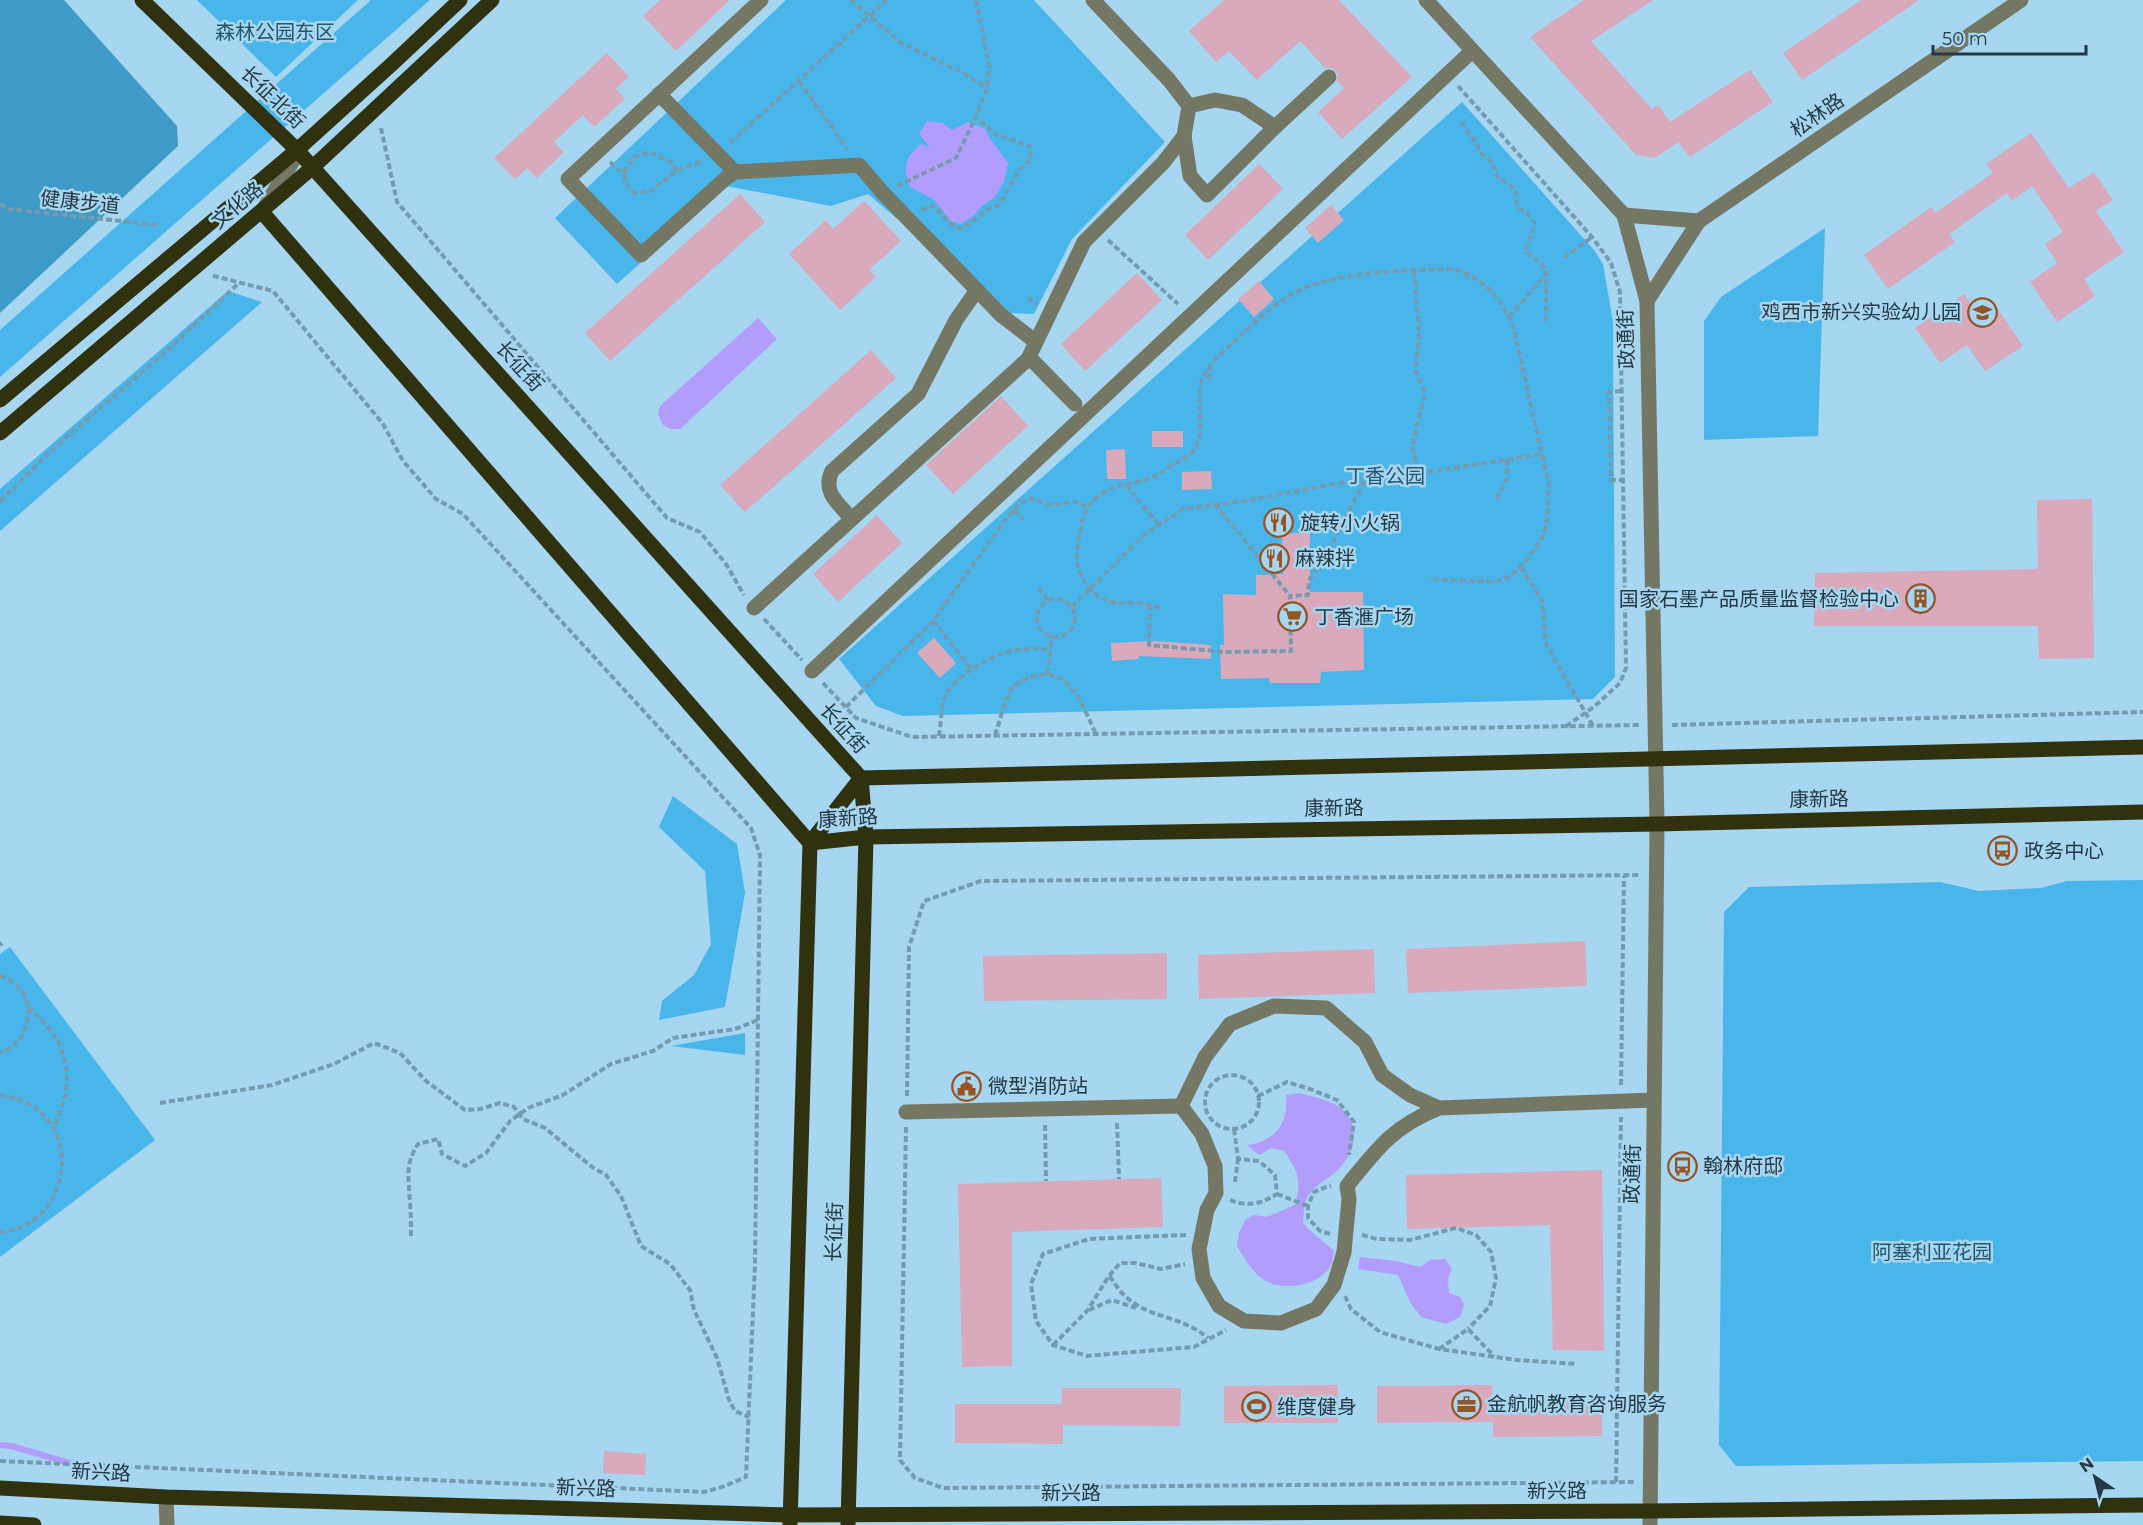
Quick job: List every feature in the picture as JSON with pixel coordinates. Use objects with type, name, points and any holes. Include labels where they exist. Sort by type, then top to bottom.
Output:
[{"type":"main road","name":"长征北街","points":[[142,0],[300,147]]},
{"type":"main road","name":"文化路","points":[[0,400],[300,147],[460,0]]},
{"type":"main road","name":"文化路","points":[[0,433],[262,212],[492,0]]},
{"type":"main road","name":"长征街","points":[[300,147],[313,167],[861,778],[866,837],[847,1520]]},
{"type":"main road","points":[[262,212],[810,843]]},
{"type":"main road","name":"康新路","points":[[810,843],[861,778],[2143,747]]},
{"type":"main road","name":"康新路","points":[[810,843],[866,837],[1657,824],[2143,812]]},
{"type":"main road","name":"长征街","points":[[790,1520],[810,843]]},
{"type":"main road","name":"新兴路","points":[[0,1488],[166,1497],[790,1520],[1650,1518],[2143,1505]]},
{"type":"main road","points":[[0,1523],[34,1525]]},
{"type":"street","points":[[761,0],[568,179],[641,255],[735,172],[859,165],[976,290],[1001,315],[1036,342]]},
{"type":"street","points":[[1093,0],[1169,80],[1188,106],[1184,136],[1190,176],[1207,195],[1329,77]]},
{"type":"street","name":"政通街","points":[[1425,0],[1624,215],[1647,302],[1657,824],[1650,1518]]},
{"type":"street","name":"松林路","points":[[1699,221],[2021,0]]},
{"type":"street","points":[[812,671],[1473,51]]},
{"type":"street","points":[[659,94],[735,172]]},
{"type":"street","points":[[1188,106],[1215,100],[1242,105],[1275,127]]},
{"type":"street","points":[[754,608],[1029,357],[1084,242],[1163,163],[1184,136]]},
{"type":"street","points":[[262,212],[300,147]]},
{"type":"street","points":[[1624,215],[1699,221],[1647,302]]},
{"type":"street","points":[[851,518],[830,493],[828,480],[832,471],[918,394],[956,320],[976,290]]},
{"type":"street","points":[[1029,357],[1075,404]]},
{"type":"street","points":[[1181,1106],[1206,1057],[1230,1024],[1274,1006],[1326,1008],[1365,1042],[1382,1075],[1410,1095],[1439,1108]]},
{"type":"street","points":[[1181,1106],[1202,1134],[1215,1166],[1216,1193],[1207,1210],[1199,1249],[1203,1278],[1219,1306],[1244,1321],[1281,1323],[1316,1309],[1334,1285],[1344,1252],[1349,1198],[1347,1186],[1390,1136],[1415,1118],[1439,1108],[1654,1100]]},
{"type":"street","points":[[906,1112],[1181,1106]]},
{"type":"street","points":[[166,1497],[166,1525]]},
{"type":"path","points":[[851,0],[900,42],[965,74],[987,88]]},
{"type":"path","points":[[676,171],[674,164],[649,152],[634,157],[625,170],[625,183],[635,193],[651,191],[676,171],[718,155],[887,0]]},
{"type":"path","points":[[906,182],[956,158],[975,120],[987,88],[989,66],[976,0]]},
{"type":"path","points":[[1448,74],[1592,237],[1611,262],[1620,292],[1626,668],[1620,683],[1565,727]]},
{"type":"path","points":[[799,81],[859,165]]},
{"type":"path","points":[[377,108],[397,202],[667,518],[700,532],[726,564],[747,600],[855,718],[912,737],[1565,727],[2143,712]]},
{"type":"path","points":[[910,221],[921,210],[933,206],[941,212],[949,225],[960,229],[986,210],[999,206],[1020,169],[1031,160],[1030,147],[994,134],[987,125],[975,120]]},
{"type":"path","points":[[1461,122],[1476,141],[1481,153],[1491,161],[1498,177],[1515,189],[1517,207],[1527,213],[1535,225],[1525,250],[1546,269],[1546,322]]},
{"type":"path","name":"健康步道","points":[[0,204],[9,209],[158,225]]},
{"type":"path","points":[[1097,229],[1190,316]]},
{"type":"path","points":[[1564,258],[1592,237]]},
{"type":"path","points":[[1160,608],[1144,603],[1113,603],[1102,599],[1090,589],[1080,573],[1077,559],[1079,533],[1088,507],[1107,490],[1154,477],[1190,454],[1197,446],[1200,433],[1198,391],[1203,375],[1210,365],[1269,310],[1301,290],[1342,277],[1454,269],[1471,275],[1489,288],[1502,303],[1513,325],[1550,486],[1547,520],[1541,540],[1521,567],[1511,576],[1495,582],[1429,579]]},
{"type":"path","points":[[0,1461],[704,1492],[746,1476],[755,1264],[760,855],[751,828],[463,514],[436,499],[403,461],[383,424],[273,291],[192,271]]},
{"type":"path","points":[[1414,271],[1419,331],[1416,371],[1425,394],[1412,446],[1418,474]]},
{"type":"path","points":[[1509,317],[1546,274]]},
{"type":"path","points":[[0,501],[52,450],[170,348],[239,283]]},
{"type":"path","points":[[1209,380],[1210,365]]},
{"type":"path","points":[[1621,391],[1609,392],[1611,480],[1623,480]]},
{"type":"path","points":[[1290,596],[1308,595],[1310,580],[1330,551],[1366,478],[1368,468],[1409,475],[1542,454]]},
{"type":"path","points":[[1497,500],[1509,475],[1507,460]]},
{"type":"path","points":[[1071,607],[1144,535],[1183,509],[1366,478]]},
{"type":"path","points":[[1126,485],[1159,525]]},
{"type":"path","points":[[846,707],[933,621],[1019,504],[1031,498],[1049,505],[1075,502],[1088,507]]},
{"type":"path","points":[[1150,605],[1149,645],[1226,652],[1291,651],[1290,596],[1215,504]]},
{"type":"path","points":[[1014,510],[1024,520]]},
{"type":"path","points":[[1521,567],[1542,601],[1546,644],[1593,726]]},
{"type":"path","points":[[1038,588],[1048,600]]},
{"type":"path","points":[[1048,600],[1061,600],[1071,607],[1075,620],[1065,635],[1052,636],[1043,632],[1037,622],[1039,610],[1048,600]]},
{"type":"path","points":[[933,621],[972,670]]},
{"type":"path","points":[[1048,674],[1052,636]]},
{"type":"path","points":[[939,736],[944,699],[956,680],[1006,652],[1026,648],[1051,649]]},
{"type":"path","points":[[995,735],[1012,688],[1026,678],[1048,674],[1062,679],[1076,693],[1096,734]]},
{"type":"path","points":[[1650,1481],[943,1488],[915,1478],[900,1460],[909,947],[924,901],[981,881],[1656,875]]},
{"type":"path","points":[[1621,1090],[1624,876]]},
{"type":"path","points":[[0,976],[15,984],[23,994],[28,1007],[28,1021],[24,1034],[15,1045],[0,1053]]},
{"type":"path","points":[[28,1007],[49,1027],[63,1052],[68,1083],[61,1112],[53,1127]]},
{"type":"path","points":[[411,1236],[407,1173],[418,1143],[438,1139],[442,1154],[465,1166],[486,1153],[510,1121],[528,1108],[563,1095],[610,1064],[653,1051],[673,1038],[735,1029],[758,1020]]},
{"type":"path","points":[[160,1103],[272,1085],[334,1064],[375,1043],[400,1053],[426,1082],[465,1110],[480,1109],[500,1103],[514,1107],[523,1119],[545,1128],[592,1167],[606,1175],[621,1196],[641,1246],[670,1264],[690,1290],[694,1310],[717,1358],[729,1400],[735,1412],[748,1417]]},
{"type":"path","points":[[1226,1076],[1243,1077],[1250,1082],[1258,1096],[1256,1114],[1251,1122],[1243,1127],[1234,1129],[1216,1124],[1206,1109],[1205,1100],[1212,1084],[1226,1076]]},
{"type":"path","points":[[1258,1096],[1287,1082],[1337,1100],[1354,1122],[1347,1186],[1326,1186],[1314,1192],[1308,1206],[1308,1218],[1320,1231],[1377,1239],[1410,1240],[1456,1228],[1476,1235],[1491,1252],[1496,1278],[1490,1306],[1468,1329],[1439,1349]]},
{"type":"path","points":[[0,1095],[18,1098],[38,1110],[53,1127],[62,1148],[63,1171],[57,1193],[43,1212],[25,1226],[0,1232]]},
{"type":"path","points":[[1116,1107],[1119,1179]]},
{"type":"path","points":[[1045,1109],[1046,1181]]},
{"type":"path","points":[[1616,1482],[1621,1113]]},
{"type":"path","points":[[1234,1129],[1238,1159],[1259,1161],[1275,1175],[1278,1194]]},
{"type":"path","points":[[1216,1193],[1232,1202],[1249,1205],[1265,1202],[1278,1194]]},
{"type":"path","points":[[1278,1194],[1308,1206]]},
{"type":"path","points":[[1202,1234],[1089,1239],[1043,1254],[1031,1284],[1036,1321],[1053,1345],[1087,1356],[1194,1347],[1244,1321]]},
{"type":"path","points":[[1053,1345],[1087,1311],[1109,1275],[1120,1263],[1136,1263],[1161,1269],[1200,1261]]},
{"type":"path","points":[[1109,1275],[1118,1291],[1139,1309]]},
{"type":"path","points":[[1337,1276],[1351,1309],[1380,1332],[1439,1349],[1495,1357],[1577,1364]]},
{"type":"path","points":[[1087,1311],[1112,1300],[1197,1329],[1208,1338]]},
{"type":"path","points":[[1468,1329],[1495,1357]]},
{"type":"green space","name":"森林公园东区","points":[[197,0],[358,0],[276,77]]},
{"type":"green space","points":[[371,0],[430,0],[0,377],[0,330]]},
{"type":"green space","points":[[786,0],[1034,0],[1165,142],[1072,239],[1034,314],[1007,313],[868,194],[831,206],[726,186],[617,284],[555,218]]},
{"type":"green space","name":"丁香公园","points":[[1462,102],[1594,250],[1603,264],[1613,322],[1615,677],[1593,699],[903,716],[876,706],[839,659]]},
{"type":"green space","points":[[1825,228],[1818,436],[1704,440],[1704,321],[1721,297]]},
{"type":"green space","points":[[228,291],[262,302],[0,531],[0,489]]},
{"type":"green space","points":[[673,796],[737,844],[745,893],[725,1007],[659,1020],[662,1001],[694,975],[711,944],[705,871],[659,827]]},
{"type":"green space","name":"阿塞利亚花园","points":[[2143,880],[2143,1461],[1736,1466],[1719,1445],[1724,912],[1749,887],[1940,882],[1979,891],[2041,888],[2067,881]]},
{"type":"green space","points":[[10,947],[155,1140],[0,1257],[0,954]]},
{"type":"green space","points":[[745,1033],[745,1055],[671,1046]]},
{"type":"shaded area","points":[[0,0],[64,0],[177,126],[178,146],[0,313]]},
{"type":"shaded area","points":[[927,121],[943,123],[952,130],[968,122],[985,129],[1008,163],[1005,179],[996,196],[961,224],[951,221],[933,199],[910,187],[906,169],[908,159],[921,144],[930,148],[919,134]]},
{"type":"shaded area","points":[[758,318],[777,339],[680,429],[671,429],[663,425],[658,414],[660,406]]},
{"type":"shaded area","points":[[1299,1093],[1325,1100],[1339,1107],[1351,1121],[1354,1136],[1350,1153],[1340,1168],[1311,1192],[1304,1206],[1303,1223],[1334,1251],[1331,1265],[1319,1278],[1310,1282],[1281,1286],[1260,1277],[1237,1246],[1239,1233],[1245,1220],[1254,1215],[1267,1217],[1295,1205],[1298,1189],[1297,1176],[1293,1164],[1284,1151],[1271,1148],[1259,1155],[1247,1145],[1265,1140],[1278,1129],[1285,1114],[1286,1095]]},
{"type":"shaded area","points":[[1360,1257],[1396,1261],[1420,1267],[1430,1260],[1445,1259],[1452,1269],[1448,1278],[1449,1293],[1460,1297],[1464,1305],[1460,1317],[1446,1324],[1421,1317],[1410,1302],[1398,1275],[1358,1269]]},
{"type":"building","points":[[660,0],[730,0],[676,51],[643,16]]},
{"type":"building","points":[[1224,0],[1339,0],[1412,77],[1342,139],[1318,112],[1344,88],[1337,81],[1338,74],[1332,68],[1325,68],[1300,41],[1257,80],[1229,51],[1216,62],[1189,31]]},
{"type":"building","points":[[1584,0],[1653,0],[1591,41],[1652,109],[1658,105],[1670,122],[1750,70],[1773,102],[1690,157],[1678,142],[1655,158],[1636,155],[1530,37]]},
{"type":"building","points":[[1861,0],[1919,0],[1802,80],[1783,53]]},
{"type":"building","points":[[607,53],[629,77],[616,89],[625,99],[594,127],[583,115],[554,142],[564,152],[537,178],[527,168],[515,179],[494,158]]},
{"type":"building","points":[[2031,133],[2069,188],[2094,172],[2113,200],[2096,211],[2124,252],[2084,279],[2095,296],[2057,322],[2030,282],[2057,263],[2045,244],[2063,232],[2032,186],[2012,201],[2007,193],[1949,234],[1955,242],[1888,289],[1864,255],[1931,207],[1935,213],[1993,173],[1986,164]]},
{"type":"building","points":[[1259,164],[1283,189],[1208,260],[1185,235]]},
{"type":"building","points":[[740,194],[765,222],[610,361],[585,333]]},
{"type":"building","points":[[864,201],[901,241],[869,270],[876,277],[840,310],[789,254],[826,220],[833,229]]},
{"type":"building","points":[[1331,205],[1344,220],[1318,243],[1305,228]]},
{"type":"building","points":[[1137,273],[1162,300],[1085,371],[1061,344]]},
{"type":"building","points":[[1259,281],[1274,299],[1254,317],[1238,299]]},
{"type":"building","points":[[1964,294],[1980,316],[1995,305],[2023,346],[1985,371],[1967,345],[1940,363],[1915,328]]},
{"type":"building","points":[[871,350],[896,378],[745,512],[720,485]]},
{"type":"building","points":[[1001,396],[1028,426],[953,494],[926,465]]},
{"type":"building","points":[[1152,431],[1183,431],[1183,447],[1152,447]]},
{"type":"building","points":[[1125,449],[1126,479],[1107,479],[1106,450]]},
{"type":"building","points":[[1211,471],[1212,489],[1182,490],[1182,472]]},
{"type":"building","points":[[2092,499],[2094,658],[2039,659],[2038,626],[1814,626],[1815,573],[2038,569],[2037,500]]},
{"type":"building","points":[[877,515],[902,543],[838,602],[813,574]]},
{"type":"building","name":"丁香滙广场","points":[[1310,532],[1310,592],[1363,592],[1364,670],[1321,672],[1320,683],[1270,683],[1269,678],[1221,679],[1220,645],[1224,645],[1223,594],[1256,595],[1256,575],[1283,574],[1282,534]]},
{"type":"building","points":[[934,638],[956,663],[940,678],[917,653]]},
{"type":"building","points":[[1155,641],[1211,645],[1211,659],[1138,656],[1139,659],[1112,661],[1111,643]]},
{"type":"building","points":[[1585,941],[1587,986],[1408,993],[1406,949]]},
{"type":"building","points":[[1374,949],[1375,993],[1199,999],[1198,955]]},
{"type":"building","points":[[1167,953],[1167,999],[984,1001],[983,956]]},
{"type":"building","points":[[1602,1170],[1604,1351],[1553,1350],[1550,1225],[1407,1229],[1406,1175]]},
{"type":"building","points":[[1161,1178],[1163,1227],[1012,1232],[1012,1366],[962,1367],[958,1184]]},
{"type":"building","points":[[1338,1385],[1338,1423],[1224,1423],[1224,1386]]},
{"type":"building","points":[[1492,1385],[1492,1399],[1602,1398],[1602,1436],[1493,1437],[1493,1422],[1377,1423],[1377,1386]]},
{"type":"building","points":[[1062,1388],[1181,1388],[1180,1426],[1063,1425],[1063,1444],[955,1443],[955,1404],[1062,1404]]},
{"type":"building","points":[[604,1451],[646,1454],[645,1475],[603,1473]]},
{"type":"waterway","points":[[0,1445],[11,1446],[125,1479]]},
{"type":"place","name":"鸡西市新兴实验幼儿园","points":[[1982,312]]},
{"type":"place","name":"旋转小火锅","points":[[1279,523]]},
{"type":"place","name":"麻辣拌","points":[[1274,558]]},
{"type":"place","name":"国家石墨产品质量监督检验中心","points":[[1920,599]]},
{"type":"place","name":"丁香滙广场","points":[[1293,617]]},
{"type":"place","name":"政务中心","points":[[2003,851]]},
{"type":"place","name":"微型消防站","points":[[967,1086]]},
{"type":"place","name":"翰林府邸","points":[[1682,1166]]},
{"type":"place","name":"金航帆教育咨询服务","points":[[1466,1404]]},
{"type":"place","name":"维度健身","points":[[1256,1407]]}]
